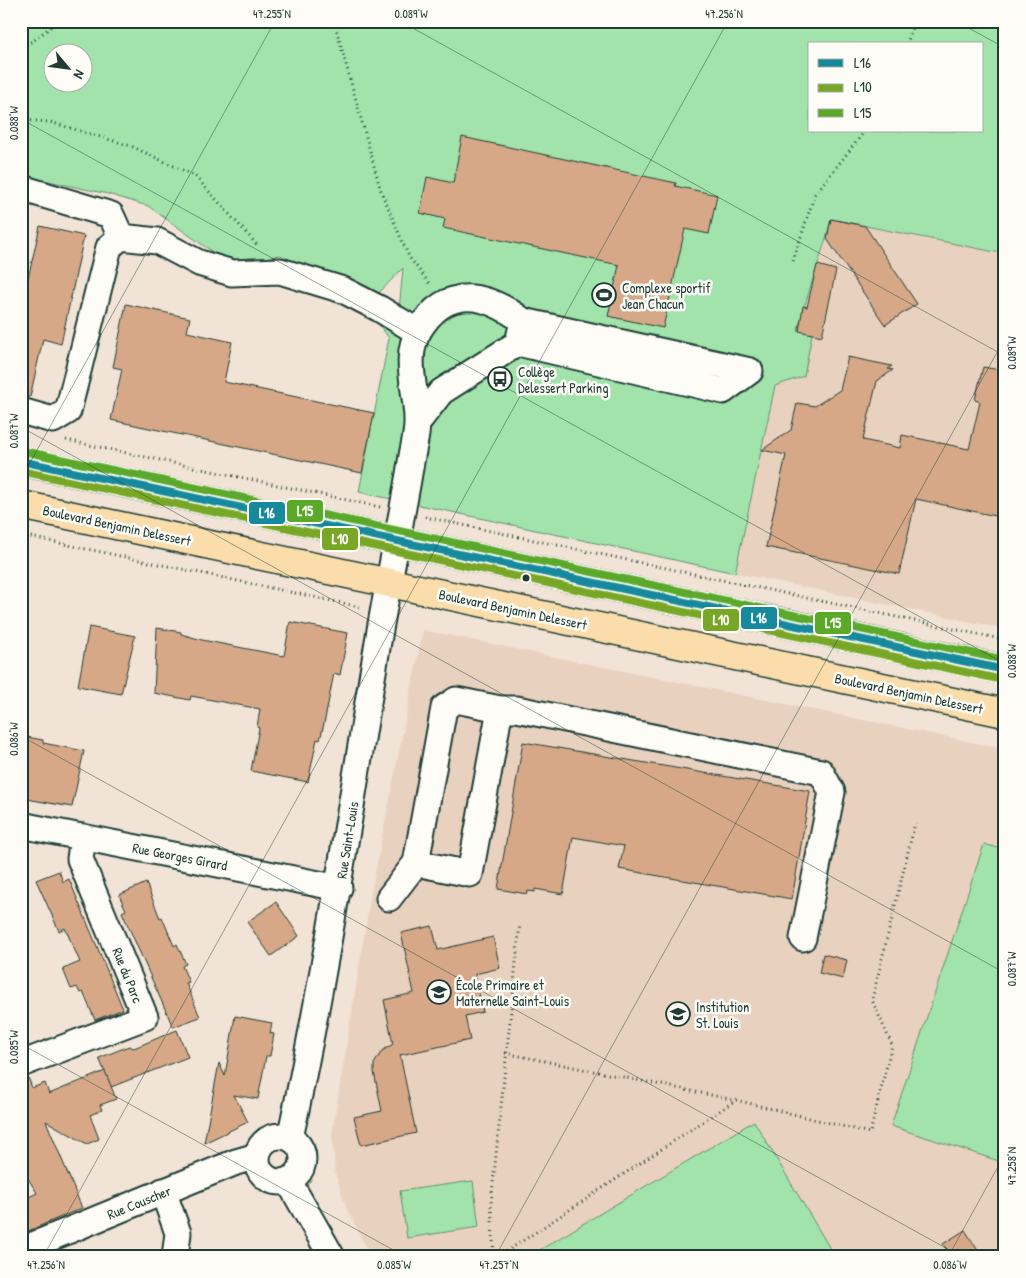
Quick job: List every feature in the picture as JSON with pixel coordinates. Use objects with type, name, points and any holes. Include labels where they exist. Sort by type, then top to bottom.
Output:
[{"type":"main road","points":[[21,461],[1005,670]]},
{"type":"main road","name":"Boulevard Benjamin Delessert","points":[[21,505],[1005,713]]},
{"type":"street","points":[[21,188],[111,215],[121,237]]},
{"type":"street","points":[[21,412],[53,420],[68,410],[109,247],[121,237],[157,241],[199,262],[232,273],[280,271],[343,290],[380,309],[418,332]]},
{"type":"street","points":[[417,423],[411,373],[412,353],[418,332],[428,318],[444,303],[466,296],[489,301],[510,311],[520,332],[723,391],[750,371],[520,332],[441,392],[417,423]]},
{"type":"street","name":"Rue Saint-Louis","points":[[290,1138],[313,1032],[339,888],[417,423]]},
{"type":"street","points":[[389,898],[416,863],[444,708],[456,700],[500,709],[517,709],[821,772],[832,792],[803,938]]},
{"type":"street","points":[[416,863],[470,874],[500,709]]},
{"type":"street","name":"Rue Georges Girard","points":[[21,825],[339,888]]},
{"type":"street","name":"Rue du Parc","points":[[21,1064],[145,1017],[80,858],[83,837]]},
{"type":"street","points":[[279,1136],[290,1138],[300,1150],[302,1160],[297,1173],[288,1180],[281,1182],[268,1178],[260,1170],[257,1156],[259,1148],[267,1140],[279,1136]]},
{"type":"street","name":"Rue Couscher","points":[[21,1250],[163,1191],[257,1156]]},
{"type":"street","points":[[288,1180],[332,1257]]},
{"type":"street","points":[[163,1191],[178,1233],[175,1257]]},
{"type":"path","points":[[21,46],[33,41],[58,21]]},
{"type":"path","points":[[334,21],[382,191],[408,257],[444,303]]},
{"type":"path","points":[[908,42],[914,21]]},
{"type":"path","points":[[21,120],[50,122],[131,146],[196,176],[280,271]]},
{"type":"path","points":[[793,261],[815,194],[864,132]]},
{"type":"path","points":[[60,439],[1005,640]]},
{"type":"path","points":[[21,535],[367,608]]},
{"type":"path","points":[[505,1053],[736,1100],[870,1133],[892,1046],[872,1000],[915,823]]},
{"type":"path","points":[[494,1257],[491,1203],[505,1053],[520,924]]},
{"type":"path","points":[[498,1257],[736,1100]]},
{"type":"shaded area","points":[[831,219],[1005,254],[1005,629],[735,573],[775,386],[812,334],[798,330],[804,306],[821,259]]},
{"type":"shaded area","name":"Institution St. Louis","points":[[423,630],[1005,749],[1005,1257],[371,1257],[346,1207],[335,1173],[332,1134],[371,894]]},
{"type":"green space","name":"Complexe sportif Jean Chacun","points":[[21,21],[1005,21],[1005,254],[831,219],[798,330],[812,334],[804,376],[775,386],[735,573],[359,492],[389,338],[377,322],[349,301],[231,265],[148,206],[108,194],[21,175]],"holes":[[[280,255],[333,280],[233,265]],[[403,268],[399,310],[374,298]]]},
{"type":"green space","points":[[984,844],[1005,850],[1005,1163],[891,1126]]},
{"type":"green space","points":[[754,1121],[835,1257],[528,1257]]},
{"type":"green space","points":[[473,1181],[479,1227],[407,1238],[400,1191]]},
{"type":"building","points":[[462,137],[676,183],[675,186],[717,195],[709,234],[685,229],[663,328],[608,316],[619,265],[443,228],[445,219],[420,213],[427,177],[453,183]]},
{"type":"building","points":[[831,219],[865,226],[917,304],[885,325],[827,239]]},
{"type":"building","points":[[40,226],[84,236],[61,344],[43,339],[30,397],[21,396],[21,309]]},
{"type":"building","points":[[817,265],[836,270],[822,336],[799,331],[803,306],[807,307]]},
{"type":"building","points":[[126,304],[190,318],[187,332],[232,342],[224,382],[374,413],[362,473],[111,420],[122,369],[113,367]]},
{"type":"building","points":[[848,357],[892,366],[888,369],[893,370],[877,381],[863,440],[900,448],[902,435],[969,449],[980,402],[975,400],[983,367],[1005,371],[1005,518],[916,499],[899,574],[766,547],[786,455],[762,450],[791,430],[797,403],[815,406],[840,390]]},
{"type":"building","points":[[290,622],[348,633],[340,675],[334,673],[320,740],[317,739],[308,782],[251,771],[259,728],[257,727],[260,709],[191,696],[190,700],[154,693],[157,628],[181,632],[181,634],[202,640],[284,656]]},
{"type":"building","points":[[89,627],[135,636],[121,694],[78,686]]},
{"type":"building","points":[[21,736],[43,740],[43,743],[84,751],[72,807],[21,798]]},
{"type":"building","points":[[523,742],[810,791],[792,899],[619,869],[624,846],[573,837],[563,894],[535,889],[535,892],[528,891],[527,894],[498,889]]},
{"type":"building","points":[[59,871],[63,882],[69,879],[123,1009],[95,1020],[83,992],[80,993],[77,987],[71,989],[63,969],[80,962],[65,928],[59,931],[36,880]]},
{"type":"building","points":[[146,883],[160,918],[162,917],[174,946],[177,944],[186,964],[182,966],[189,982],[186,983],[200,1017],[173,1027],[122,912],[126,910],[119,895]]},
{"type":"building","points":[[276,902],[299,936],[271,956],[247,922]]},
{"type":"building","points":[[432,926],[438,950],[493,937],[500,968],[475,974],[483,1012],[465,1016],[470,1040],[400,1055],[416,1133],[361,1145],[354,1117],[382,1111],[374,1064],[382,1051],[393,1044],[384,1000],[414,993],[401,933]]},
{"type":"building","points":[[823,954],[847,960],[843,979],[819,973]]},
{"type":"building","points":[[235,1016],[272,1023],[270,1033],[274,1034],[270,1056],[266,1056],[258,1099],[234,1095],[248,1122],[204,1143],[219,1063],[225,1076]]},
{"type":"building","points":[[177,1030],[188,1057],[111,1087],[99,1058],[129,1046],[134,1048]]},
{"type":"building","points":[[105,1071],[116,1099],[100,1105],[102,1110],[90,1115],[99,1139],[87,1144],[46,1121],[82,1208],[28,1231],[21,1215],[21,1201],[37,1193],[21,1167],[21,1078],[28,1077],[32,1088],[45,1083],[49,1094]]},
{"type":"building","points":[[965,1230],[982,1257],[951,1257],[943,1244]]},
{"type":"transit line","name":"L15","points":[[23,451],[1005,660]]},
{"type":"transit line","name":"L16","points":[[21,461],[1005,670]]},
{"type":"transit line","name":"L10","points":[[21,471],[1003,680]]},
{"type":"place","name":"Complexe sportif Jean Chacun","points":[[604,295]]},
{"type":"place","name":"Collège Delessert Parking","points":[[500,379]]},
{"type":"place","name":"École Primaire et Maternelle Saint-Louis","points":[[439,992]]},
{"type":"place","name":"Institution St. Louis","points":[[678,1014]]}]
